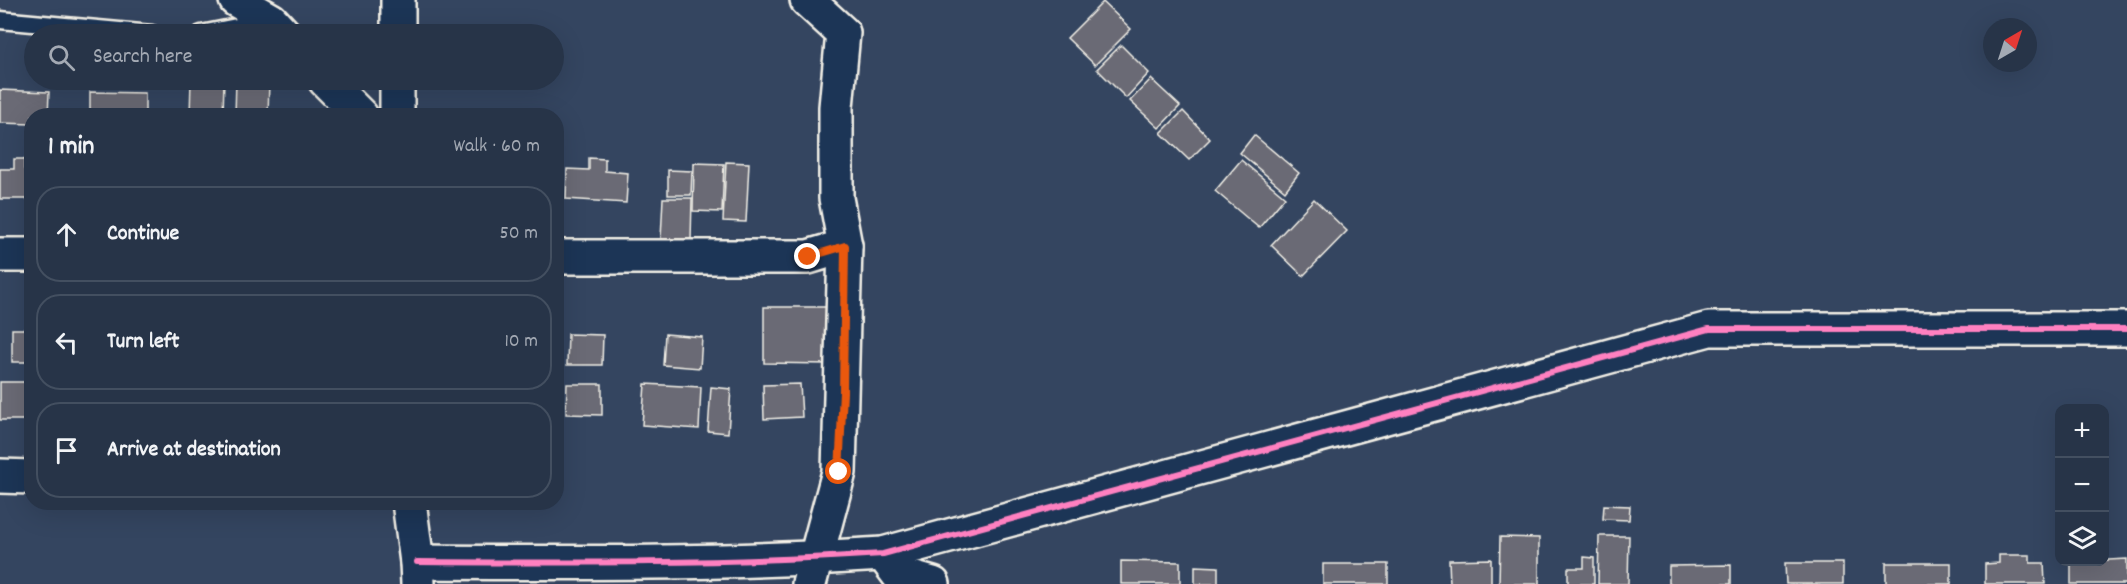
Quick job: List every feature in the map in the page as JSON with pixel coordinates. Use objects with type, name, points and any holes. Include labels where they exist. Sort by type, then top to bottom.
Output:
[{"type":"street","points":[[236,0],[272,24]]},
{"type":"street","points":[[398,0],[398,24]]},
{"type":"street","points":[[807,0],[843,33],[836,107],[836,198],[845,246],[843,392],[839,472],[812,571]]},
{"type":"street","points":[[335,90],[353,108]]},
{"type":"street","points":[[397,90],[397,108]]},
{"type":"street","points":[[564,257],[808,257],[845,246]]},
{"type":"street","points":[[0,255],[24,255]]},
{"type":"street","points":[[410,510],[417,573],[608,563],[812,571],[883,554],[1709,330],[2127,329]]},
{"type":"street","points":[[0,476],[24,477]]},
{"type":"street","points":[[883,554],[898,574],[933,584]]},
{"type":"lane","points":[[0,20],[43,24]]},
{"type":"building","points":[[1103,2],[1131,29],[1095,65],[1067,38]]},
{"type":"building","points":[[1121,45],[1149,73],[1126,98],[1097,69]]},
{"type":"building","points":[[1151,79],[1180,106],[1159,128],[1130,101]]},
{"type":"building","points":[[0,90],[49,92],[48,108],[24,108],[24,124],[0,123]]},
{"type":"building","points":[[191,90],[224,90],[223,108],[190,108]]},
{"type":"building","points":[[236,90],[269,90],[268,108],[235,108]]},
{"type":"building","points":[[90,92],[145,93],[145,108],[90,108]]},
{"type":"building","points":[[1183,111],[1210,139],[1189,160],[1161,133]]},
{"type":"building","points":[[1254,135],[1299,173],[1285,191],[1240,153]]},
{"type":"building","points":[[589,158],[605,159],[605,171],[628,173],[626,203],[566,199],[567,169],[589,170]]},
{"type":"building","points":[[14,159],[24,159],[24,199],[0,199],[0,169],[14,169]]},
{"type":"building","points":[[1241,160],[1285,197],[1259,228],[1215,191]]},
{"type":"building","points":[[726,162],[749,163],[746,222],[723,221]]},
{"type":"building","points":[[694,163],[724,164],[722,212],[693,211]]},
{"type":"building","points":[[668,170],[692,171],[691,195],[668,195]]},
{"type":"building","points":[[663,198],[692,198],[691,240],[661,239]]},
{"type":"building","points":[[1314,199],[1347,231],[1303,276],[1271,245]]},
{"type":"building","points":[[764,307],[828,307],[828,364],[764,363]]},
{"type":"building","points":[[12,329],[24,329],[24,362],[12,362]]},
{"type":"building","points":[[568,334],[603,335],[602,365],[567,365]]},
{"type":"building","points":[[665,334],[702,337],[700,368],[663,365]]},
{"type":"building","points":[[0,382],[24,382],[24,420],[0,420]]},
{"type":"building","points":[[567,384],[602,384],[602,415],[566,414]]},
{"type":"building","points":[[645,384],[701,387],[699,429],[642,425]]},
{"type":"building","points":[[800,384],[802,417],[764,419],[763,385]]},
{"type":"building","points":[[711,387],[731,389],[728,433],[708,431]]},
{"type":"building","points":[[1604,505],[1630,506],[1629,520],[1603,519]]},
{"type":"building","points":[[1599,536],[1629,536],[1628,584],[1598,584]]},
{"type":"building","points":[[1500,537],[1539,538],[1539,584],[1499,584]]},
{"type":"building","points":[[1999,555],[2030,555],[2030,563],[2044,563],[2045,584],[1985,584],[1985,564],[1999,563]]},
{"type":"building","points":[[1584,557],[1594,558],[1594,584],[1568,584],[1568,568],[1584,568]]},
{"type":"building","points":[[1491,559],[1491,584],[1450,584],[1449,560]]},
{"type":"building","points":[[2127,559],[2127,584],[2071,584],[2071,566],[2109,566],[2109,560]]},
{"type":"building","points":[[1121,561],[1180,562],[1180,584],[1121,584]]},
{"type":"building","points":[[1785,563],[1843,563],[1843,584],[1786,584]]},
{"type":"building","points":[[1886,563],[1951,563],[1951,584],[1886,584]]},
{"type":"building","points":[[1323,564],[1388,564],[1388,584],[1323,584]]},
{"type":"building","points":[[1731,565],[1731,584],[1669,584],[1669,566]]},
{"type":"building","points":[[1195,566],[1218,567],[1218,584],[1195,584]]},
{"type":"cycle path","points":[[417,562],[592,563],[883,554],[1709,329],[2127,329]]},
{"type":"route","points":[[808,257],[845,246],[843,392],[839,472]]}]
